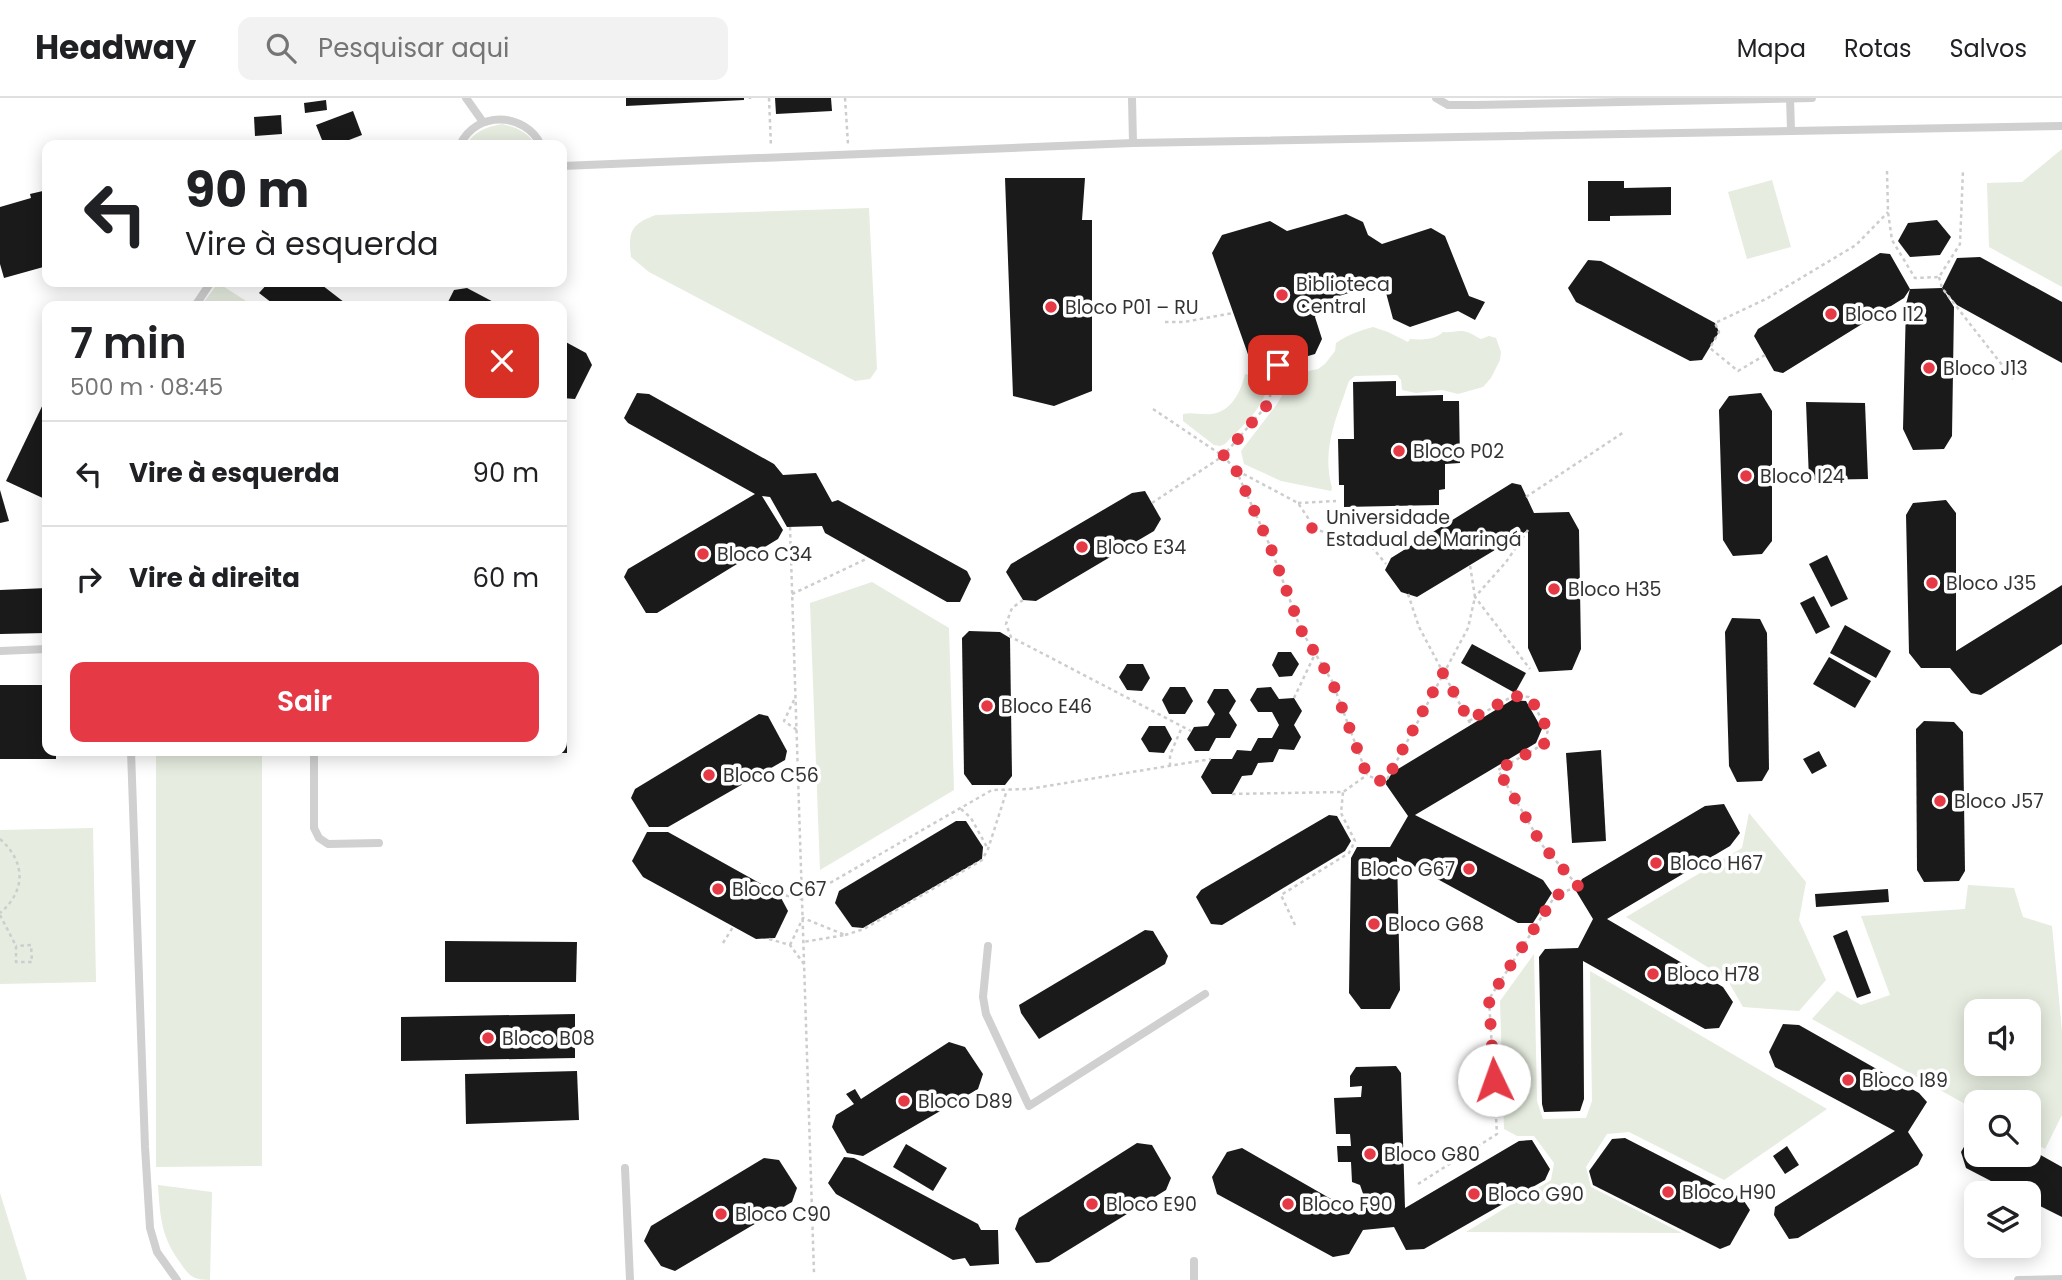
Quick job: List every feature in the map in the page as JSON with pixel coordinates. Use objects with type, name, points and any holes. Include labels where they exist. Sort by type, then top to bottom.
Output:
[{"type":"lane","points":[[466,98],[483,122]]},
{"type":"lane","points":[[1132,98],[1133,144]]},
{"type":"lane","points":[[1436,98],[1448,105],[1812,98]]},
{"type":"lane","points":[[1790,98],[1791,130]]},
{"type":"lane","points":[[462,140],[483,122],[496,119],[521,124],[532,131],[538,140]]},
{"type":"lane","points":[[567,166],[1133,144],[2062,126]]},
{"type":"lane","points":[[0,651],[42,649]]},
{"type":"lane","points":[[131,756],[150,1228],[157,1252],[177,1280]]},
{"type":"lane","points":[[314,756],[314,828],[319,838],[328,844],[379,844]]},
{"type":"lane","points":[[988,946],[983,997],[986,1014],[1029,1106],[1205,994]]},
{"type":"lane","points":[[625,1168],[630,1280]]},
{"type":"lane","points":[[1194,1261],[1194,1280]]},
{"type":"lane","points":[[2018,1280],[2062,1279]]},
{"type":"path","points":[[769,98],[772,157]]},
{"type":"path","points":[[845,98],[849,155]]},
{"type":"path","points":[[1962,170],[1961,244],[1939,277],[1942,288],[2013,379]]},
{"type":"path","points":[[1887,171],[1892,240],[1914,278],[1939,277]]},
{"type":"path","points":[[1765,355],[1738,371],[1710,348],[1719,332],[1715,323],[1766,299],[1856,245],[1888,212]]},
{"type":"path","points":[[1165,322],[1184,322],[1233,313]]},
{"type":"path","points":[[1152,503],[1223,456],[1268,404],[1278,365]]},
{"type":"path","points":[[1153,409],[1223,456],[1236,470],[1270,546],[1301,630],[1332,681],[1367,775],[1385,783],[1468,628],[1475,597],[1470,565]]},
{"type":"path","points":[[1526,497],[1624,432]]},
{"type":"path","points":[[1236,470],[1298,503],[1316,530],[1366,540],[1386,564]]},
{"type":"path","points":[[1298,503],[1336,501]]},
{"type":"path","points":[[790,527],[814,1273]]},
{"type":"path","points":[[1475,597],[1506,562],[1528,530]]},
{"type":"path","points":[[792,594],[868,558]]},
{"type":"path","points":[[1408,594],[1419,627],[1470,722],[1513,696],[1530,697],[1548,730],[1544,744],[1498,770],[1542,845],[1578,886],[1555,896],[1489,999],[1497,1133],[1418,1184]]},
{"type":"path","points":[[1475,597],[1530,669]]},
{"type":"path","points":[[1023,600],[1012,608],[1006,624],[1011,637],[1191,732]]},
{"type":"path","points":[[1294,698],[1315,653]]},
{"type":"path","points":[[796,698],[784,721],[796,730]]},
{"type":"path","points":[[1170,766],[1170,755],[1182,727]]},
{"type":"path","points":[[779,894],[802,899],[992,790],[1029,789],[1211,759]]},
{"type":"path","points":[[1232,794],[1343,792],[1367,775]]},
{"type":"path","points":[[803,942],[864,929],[982,860],[1007,790]]},
{"type":"path","points":[[1295,925],[1282,895],[1349,853],[1355,841],[1341,813],[1343,792]]},
{"type":"path","points":[[960,808],[971,818],[988,849]]},
{"type":"path","points":[[0,839],[18,861],[20,876],[18,891],[10,905],[0,914],[16,946],[16,962],[32,962],[32,945],[16,946]]},
{"type":"path","points":[[803,918],[845,935]]},
{"type":"path","points":[[790,945],[803,918]]},
{"type":"path","points":[[723,943],[733,927]]},
{"type":"path","points":[[769,939],[790,945],[804,964]]},
{"type":"shaded area","points":[[502,124],[512,127],[532,140],[470,140],[481,130]]},
{"type":"shaded area","points":[[2062,149],[2062,287],[1989,247],[1987,183],[2022,182]]},
{"type":"shaded area","points":[[1772,180],[1791,247],[1747,259],[1728,192]]},
{"type":"shaded area","points":[[869,208],[877,369],[870,379],[855,381],[649,272],[631,257],[630,241],[633,230],[636,225],[656,215]]},
{"type":"shaded area","points":[[215,287],[224,287],[246,301],[205,301]]},
{"type":"shaded area","points":[[1373,327],[1408,342],[1410,339],[1432,338],[1443,332],[1465,331],[1481,339],[1489,336],[1496,338],[1501,352],[1500,360],[1483,387],[1458,394],[1442,390],[1416,393],[1402,390],[1401,380],[1397,375],[1355,376],[1349,381],[1329,446],[1331,491],[1281,481],[1244,464],[1241,451],[1277,404],[1292,378],[1325,364],[1340,340]]},
{"type":"shaded area","points":[[1245,374],[1258,379],[1267,388],[1255,411],[1225,444],[1214,445],[1183,421],[1183,414],[1211,414],[1224,409],[1238,394]]},
{"type":"shaded area","points":[[872,582],[949,628],[954,790],[820,870],[810,603]]},
{"type":"shaded area","points":[[156,756],[262,756],[262,1166],[156,1167]]},
{"type":"shaded area","points":[[1749,813],[1806,882],[1799,920],[1826,980],[1799,1011],[1743,1007],[1727,979],[1626,917],[1742,848]]},
{"type":"shaded area","points":[[93,828],[96,982],[0,984],[0,830]]},
{"type":"shaded area","points":[[1968,885],[2014,888],[2023,917],[2052,926],[2062,1031],[2062,1115],[2045,1149],[2041,1147],[2041,1090],[1964,1090],[1964,1103],[1812,1019],[1837,991],[1861,1005],[1890,995],[1861,916],[1965,909]]},
{"type":"shaded area","points":[[1534,954],[1537,1101],[1543,1119],[1586,1118],[1592,1101],[1590,971],[1827,1109],[1724,1180],[1629,1132],[1607,1134],[1586,1167],[1591,1187],[1682,1233],[1466,1232],[1551,1180],[1554,1163],[1534,1136],[1517,1136],[1504,1129],[1500,1001]]},
{"type":"shaded area","points":[[158,1185],[212,1192],[210,1280],[191,1276],[168,1243],[162,1225]]},
{"type":"shaded area","points":[[0,1193],[27,1280],[0,1280]]},
{"type":"building","points":[[626,98],[744,98],[744,100],[626,106]]},
{"type":"building","points":[[775,98],[831,98],[832,111],[776,114]]},
{"type":"building","points":[[326,100],[327,110],[305,113],[304,103]]},
{"type":"building","points":[[353,111],[362,135],[349,140],[322,140],[316,125]]},
{"type":"building","points":[[281,115],[282,134],[255,136],[254,117]]},
{"type":"building","name":"Bloco P01 – RU","points":[[1005,178],[1085,178],[1082,220],[1092,220],[1092,391],[1054,406],[1013,396]]},
{"type":"building","points":[[1588,181],[1624,181],[1624,188],[1671,187],[1671,215],[1610,216],[1610,221],[1588,221]]},
{"type":"building","points":[[42,191],[42,267],[4,278],[0,264],[0,207],[31,198],[30,194]]},
{"type":"building","points":[[1346,214],[1363,222],[1368,235],[1382,244],[1431,228],[1445,236],[1469,296],[1485,302],[1475,320],[1458,311],[1410,327],[1393,319],[1385,289],[1371,286],[1323,301],[1315,317],[1322,339],[1315,354],[1267,368],[1250,360],[1212,253],[1222,235],[1270,221],[1287,231]]},
{"type":"building","points":[[1937,220],[1951,237],[1940,255],[1910,257],[1898,241],[1908,223]]},
{"type":"building","name":"Bloco I12","points":[[1880,253],[1890,254],[1910,289],[1904,298],[1783,373],[1774,371],[1754,336],[1758,329]]},
{"type":"building","points":[[1980,257],[2062,302],[2062,363],[1957,305],[1942,288],[1957,258]]},
{"type":"building","points":[[1588,260],[1601,261],[1715,323],[1719,332],[1702,360],[1690,361],[1576,302],[1568,288]]},
{"type":"building","points":[[264,287],[324,287],[343,301],[269,301],[259,293]]},
{"type":"building","points":[[467,288],[492,301],[448,301],[454,290]]},
{"type":"building","name":"Bloco J13","points":[[1942,288],[1954,307],[1952,436],[1944,449],[1913,450],[1903,429],[1906,304],[1910,289]]},
{"type":"building","points":[[567,343],[586,353],[592,365],[575,399],[567,398]]},
{"type":"building","name":"Bloco P02","points":[[1396,381],[1396,396],[1443,395],[1443,401],[1459,401],[1460,463],[1445,464],[1445,489],[1439,490],[1439,505],[1344,507],[1344,485],[1339,485],[1338,439],[1354,439],[1353,382]]},
{"type":"building","points":[[637,393],[649,394],[774,464],[783,475],[816,473],[832,502],[838,500],[967,571],[971,579],[960,602],[947,602],[825,533],[822,526],[787,527],[770,497],[762,496],[783,530],[778,539],[657,613],[646,613],[624,577],[628,569],[755,494],[628,423],[624,418]]},
{"type":"building","name":"Bloco I24","points":[[1761,393],[1772,411],[1772,541],[1762,554],[1733,556],[1723,540],[1719,410],[1729,396]]},
{"type":"building","points":[[1806,402],[1865,403],[1868,479],[1809,480]]},
{"type":"building","points":[[42,406],[42,498],[6,481]]},
{"type":"building","points":[[1512,483],[1521,485],[1534,513],[1569,512],[1579,530],[1581,649],[1572,670],[1539,672],[1528,648],[1528,530],[1417,597],[1401,592],[1385,570],[1391,558]]},
{"type":"building","points":[[0,490],[9,521],[0,523]]},
{"type":"building","name":"Bloco E34","points":[[1145,491],[1161,519],[1154,531],[1036,601],[1023,600],[1006,572],[1011,564],[1132,493]]},
{"type":"building","points":[[1946,500],[1956,513],[1956,651],[2062,585],[2062,644],[1981,695],[1971,693],[1950,668],[1921,668],[1909,653],[1906,515],[1913,503]]},
{"type":"building","points":[[1827,555],[1848,599],[1831,607],[1809,564]]},
{"type":"building","points":[[42,588],[42,633],[0,634],[0,590]]},
{"type":"building","points":[[1814,596],[1830,627],[1816,634],[1800,603]]},
{"type":"building","points":[[1732,618],[1760,619],[1767,633],[1769,769],[1762,781],[1737,782],[1729,766],[1725,632]]},
{"type":"building","points":[[1845,625],[1891,651],[1876,678],[1830,653]]},
{"type":"building","name":"Bloco E46","points":[[969,631],[1000,632],[1010,638],[1012,776],[1005,785],[972,785],[964,774],[962,638]]},
{"type":"building","points":[[1472,644],[1526,673],[1515,693],[1461,663]]},
{"type":"building","points":[[1278,652],[1291,652],[1299,664],[1292,676],[1279,677],[1272,665]]},
{"type":"building","points":[[1829,657],[1871,681],[1855,708],[1813,684]]},
{"type":"building","points":[[1127,664],[1143,664],[1150,678],[1142,691],[1127,690],[1119,677]]},
{"type":"building","points":[[0,685],[42,685],[42,756],[56,756],[56,759],[0,759]]},
{"type":"building","points":[[1170,687],[1185,687],[1193,701],[1185,714],[1169,714],[1162,700]]},
{"type":"building","points":[[1271,687],[1279,699],[1294,698],[1302,711],[1294,725],[1301,737],[1294,750],[1279,749],[1273,762],[1258,763],[1252,775],[1242,776],[1232,794],[1212,794],[1201,777],[1211,759],[1232,759],[1237,750],[1251,751],[1258,738],[1272,738],[1279,725],[1272,712],[1258,712],[1250,700],[1257,688]]},
{"type":"building","points":[[1214,689],[1228,689],[1236,701],[1229,713],[1237,725],[1230,738],[1216,738],[1209,751],[1195,751],[1187,739],[1194,727],[1208,726],[1215,714],[1207,702]]},
{"type":"building","points":[[1512,700],[1526,701],[1542,729],[1536,743],[1415,815],[1543,880],[1552,893],[1533,923],[1518,923],[1397,857],[1400,990],[1390,1009],[1361,1009],[1349,993],[1351,858],[1357,847],[1390,847],[1408,816],[1385,783],[1393,772]]},
{"type":"building","name":"Bloco C56","points":[[759,714],[768,716],[787,751],[785,760],[668,827],[649,827],[631,798],[635,789]]},
{"type":"building","name":"Bloco J57","points":[[1924,721],[1954,722],[1963,732],[1965,871],[1959,881],[1924,882],[1917,870],[1916,729]]},
{"type":"building","points":[[1149,726],[1165,726],[1172,739],[1164,753],[1149,752],[1141,739]]},
{"type":"building","points":[[1601,750],[1606,841],[1572,843],[1566,753]]},
{"type":"building","points":[[1819,751],[1827,766],[1812,774],[1803,759]]},
{"type":"building","points":[[1724,804],[1740,833],[1730,846],[1607,919],[1723,987],[1733,1002],[1719,1028],[1705,1029],[1583,961],[1584,1099],[1580,1111],[1544,1112],[1539,957],[1545,949],[1578,948],[1593,919],[1576,891],[1582,879],[1705,806]]},
{"type":"building","points":[[1329,815],[1337,816],[1351,841],[1345,851],[1222,925],[1211,924],[1196,897],[1201,890]]},
{"type":"building","points":[[956,821],[966,821],[983,847],[982,859],[863,928],[852,927],[835,903],[839,891]]},
{"type":"building","name":"Bloco C67","points":[[647,832],[668,832],[779,894],[788,911],[775,938],[756,939],[643,877],[632,861]]},
{"type":"building","points":[[1888,889],[1889,902],[1816,907],[1815,894]]},
{"type":"building","points":[[1145,930],[1153,931],[1168,956],[1165,964],[1039,1039],[1021,1013],[1019,1005]]},
{"type":"building","points":[[1847,930],[1871,993],[1857,998],[1833,936]]},
{"type":"building","points":[[445,941],[577,942],[576,982],[445,982]]},
{"type":"building","name":"Bloco B08","points":[[575,1014],[575,1058],[401,1061],[401,1017]]},
{"type":"building","points":[[1783,1024],[1799,1025],[1919,1093],[1927,1102],[1908,1132],[1923,1155],[1918,1165],[1798,1238],[1789,1239],[1774,1215],[1775,1207],[1895,1131],[1775,1067],[1769,1052]]},
{"type":"building","name":"Bloco D89","points":[[949,1042],[965,1047],[983,1074],[978,1089],[863,1156],[847,1153],[832,1127],[836,1115],[854,1104],[846,1094],[855,1089],[861,1099]]},
{"type":"building","points":[[1396,1066],[1401,1073],[1405,1208],[1519,1141],[1532,1140],[1550,1169],[1545,1180],[1424,1249],[1406,1250],[1394,1227],[1363,1230],[1349,1254],[1333,1257],[1217,1194],[1212,1177],[1227,1152],[1242,1148],[1359,1215],[1367,1205],[1360,1185],[1352,1182],[1351,1162],[1338,1162],[1337,1146],[1351,1146],[1350,1134],[1336,1134],[1334,1098],[1361,1097],[1362,1086],[1350,1087],[1350,1076],[1356,1067]]},
{"type":"building","points":[[577,1071],[579,1120],[466,1124],[465,1074]]},
{"type":"building","name":"Bloco H90","points":[[1625,1138],[1742,1198],[1750,1210],[1730,1245],[1720,1249],[1593,1185],[1589,1171],[1612,1139]]},
{"type":"building","name":"Bloco E90","points":[[1137,1143],[1152,1145],[1171,1178],[1166,1190],[1049,1262],[1036,1263],[1015,1229],[1019,1218]]},
{"type":"building","points":[[906,1144],[947,1168],[933,1191],[893,1167]]},
{"type":"building","points":[[1787,1146],[1799,1165],[1785,1174],[1773,1156]]},
{"type":"building","points":[[2041,1155],[2062,1167],[2062,1217],[2041,1206],[2041,1181],[1991,1181],[1966,1168],[2041,1167]]},
{"type":"building","points":[[844,1157],[854,1158],[978,1224],[981,1230],[998,1230],[999,1264],[970,1266],[965,1258],[953,1260],[836,1194],[828,1183]]},
{"type":"building","name":"Bloco C90","points":[[764,1158],[779,1160],[797,1188],[792,1202],[675,1271],[661,1266],[644,1241],[651,1226]]},
{"type":"place","name":"Biblioteca Central","points":[[1282,295]]},
{"type":"place","name":"Bloco P01 – RU","points":[[1051,307]]},
{"type":"place","name":"Bloco I12","points":[[1831,314]]},
{"type":"place","name":"Bloco J13","points":[[1929,368]]},
{"type":"place","name":"Bloco P02","points":[[1399,451]]},
{"type":"place","name":"Bloco I24","points":[[1746,476]]},
{"type":"place","name":"Universidade Estadual de Maringá","points":[[1312,528]]},
{"type":"place","name":"Bloco E34","points":[[1082,547]]},
{"type":"place","name":"Bloco C34","points":[[703,554]]},
{"type":"place","name":"Bloco J35","points":[[1932,583]]},
{"type":"place","name":"Bloco H35","points":[[1554,589]]},
{"type":"place","name":"Bloco E46","points":[[987,706]]},
{"type":"place","name":"Bloco C56","points":[[709,775]]},
{"type":"place","name":"Bloco J57","points":[[1940,801]]},
{"type":"place","name":"Bloco H67","points":[[1656,863]]},
{"type":"place","name":"Bloco G67","points":[[1469,869]]},
{"type":"place","name":"Bloco C67","points":[[718,889]]},
{"type":"place","name":"Bloco G68","points":[[1374,924]]},
{"type":"place","name":"Bloco H78","points":[[1653,974]]},
{"type":"place","name":"Bloco B08","points":[[488,1038]]},
{"type":"place","name":"Bloco I89","points":[[1848,1080]]},
{"type":"place","name":"Bloco D89","points":[[904,1101]]},
{"type":"place","name":"Bloco G80","points":[[1370,1154]]},
{"type":"place","name":"Bloco H90","points":[[1668,1192]]},
{"type":"place","name":"Bloco G90","points":[[1474,1194]]},
{"type":"place","name":"Bloco E90","points":[[1092,1204]]},
{"type":"place","name":"Bloco F90","points":[[1288,1204]]},
{"type":"place","name":"Bloco C90","points":[[721,1214]]},
{"type":"route","points":[[1278,365],[1268,404],[1223,456],[1236,470],[1270,546],[1301,630],[1332,681],[1367,775],[1385,783],[1443,673],[1469,720],[1513,696],[1530,697],[1548,730],[1544,744],[1498,770],[1542,845],[1578,886],[1555,896],[1489,999],[1494,1080]]}]
